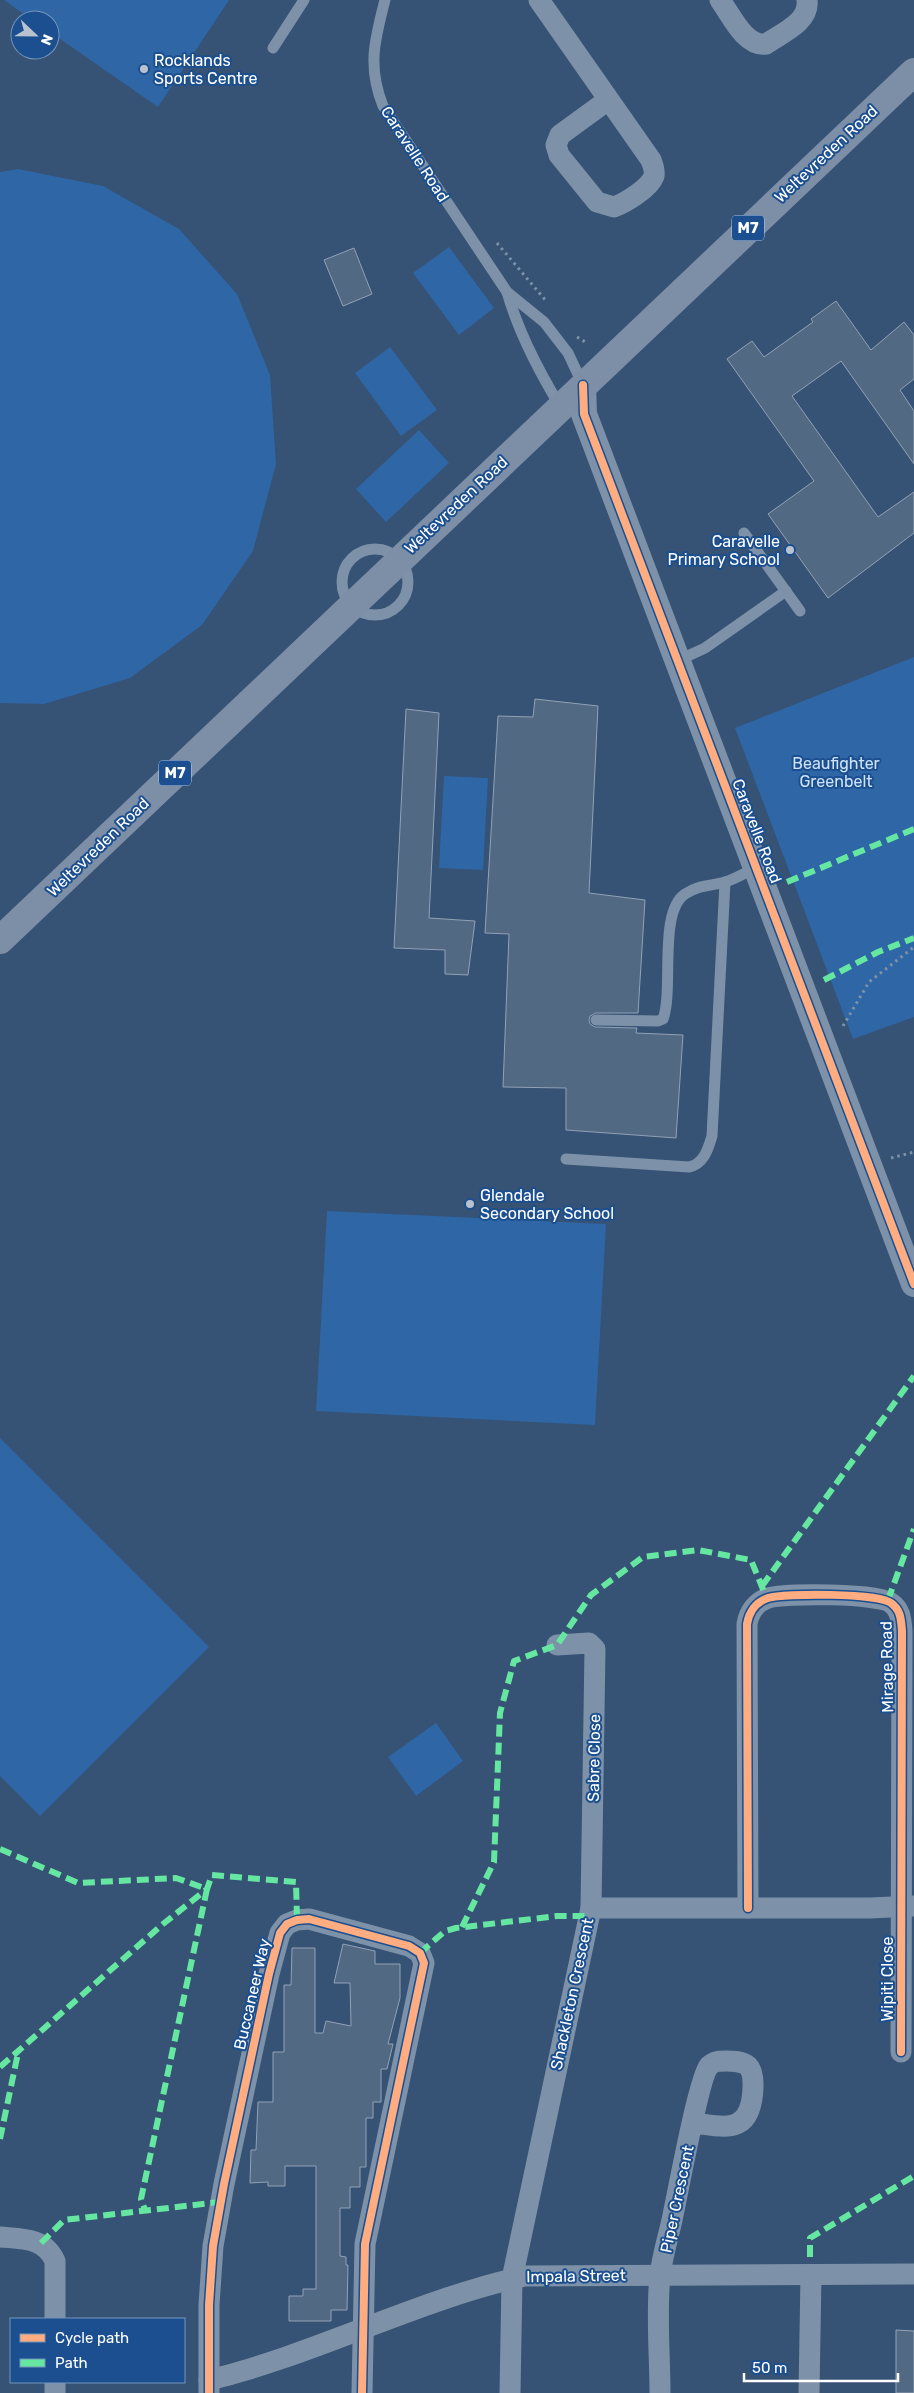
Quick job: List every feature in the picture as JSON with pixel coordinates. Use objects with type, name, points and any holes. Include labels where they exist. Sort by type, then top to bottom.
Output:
[{"type":"main road","name":"Weltevreden Road","points":[[0,940],[399,558],[572,410],[583,385],[914,72]]},
{"type":"street","points":[[539,0],[651,160],[654,176],[647,185],[614,207],[597,202],[558,155],[556,145],[560,135],[608,100]]},
{"type":"street","points":[[720,0],[747,37],[755,44],[761,45],[766,44],[801,20],[808,10],[808,0]]},
{"type":"street","name":"Caravelle Road","points":[[572,410],[677,661],[914,1284]]},
{"type":"street","name":"Mirage Road","points":[[748,1908],[748,1618],[754,1608],[767,1598],[846,1595],[870,1596],[888,1600],[897,1608],[901,1619],[907,1906]]},
{"type":"street","name":"Sabre Close","points":[[558,1645],[589,1643],[596,1649],[591,1908]]},
{"type":"street","name":"Shackleton Crescent","points":[[510,2393],[512,2279],[591,1908],[907,1906]]},
{"type":"street","name":"Wipiti Close","points":[[901,2052],[907,1906]]},
{"type":"street","name":"Buccaneer Way","points":[[209,2386],[209,2305],[213,2246],[224,2184],[271,1966],[280,1933],[288,1924],[297,1920],[309,1919],[409,1946],[420,1954],[424,1963],[367,2228],[363,2275],[362,2329]]},
{"type":"street","name":"Piper Crescent","points":[[660,2393],[660,2276],[693,2123]]},
{"type":"street","points":[[0,2237],[35,2240],[52,2254],[55,2261],[55,2318]]},
{"type":"street","name":"Impala Street","points":[[209,2386],[475,2289],[536,2275],[914,2274]]},
{"type":"street","points":[[809,2393],[811,2275]]},
{"type":"street","points":[[362,2329],[362,2393]]},
{"type":"lane","points":[[273,48],[304,0]]},
{"type":"lane","name":"Caravelle Road","points":[[385,0],[375,38],[373,64],[377,92],[383,106],[507,292],[515,318],[538,370],[572,410]]},
{"type":"lane","name":"Caravelle Road","points":[[507,292],[544,322],[568,353],[583,385]]},
{"type":"lane","points":[[744,533],[800,611]]},
{"type":"lane","points":[[677,661],[705,648],[786,591]]},
{"type":"lane","points":[[596,1020],[658,1021],[663,1019],[670,925],[674,908],[684,894],[704,885],[725,882],[756,868]]},
{"type":"lane","points":[[566,1159],[689,1167],[701,1160],[707,1152],[712,1136],[725,882]]},
{"type":"path","points":[[497,243],[551,307]]},
{"type":"path","points":[[575,336],[587,343]]},
{"type":"path","points":[[842,1024],[869,982],[914,947]]},
{"type":"path","points":[[891,1158],[914,1152]]},
{"type":"green space","name":"Rocklands Sports Centre","points":[[4,0],[229,0],[158,107],[60,39],[60,10],[18,10]]},
{"type":"green space","points":[[18,169],[103,186],[179,229],[237,294],[270,375],[276,464],[253,551],[202,625],[130,678],[44,704],[0,703],[0,172]]},
{"type":"green space","points":[[449,247],[494,308],[459,335],[413,273]]},
{"type":"green space","points":[[390,347],[437,410],[401,436],[355,373]]},
{"type":"green space","points":[[419,430],[449,463],[386,522],[356,489]]},
{"type":"green space","name":"Beaufighter Greenbelt","points":[[914,657],[914,1017],[853,1039],[735,728]]},
{"type":"green space","points":[[444,776],[488,778],[483,870],[439,868]]},
{"type":"green space","points":[[327,1211],[606,1224],[595,1425],[316,1411]]},
{"type":"green space","points":[[0,1438],[209,1647],[40,1816],[0,1776]]},
{"type":"green space","points":[[436,1723],[463,1761],[416,1796],[388,1757]]},
{"type":"building","points":[[354,248],[372,294],[343,306],[324,260]]},
{"type":"building","points":[[836,301],[871,350],[904,322],[914,335],[914,379],[900,390],[914,411],[914,464],[841,361],[792,396],[878,517],[914,492],[914,533],[828,598],[768,514],[814,481],[727,359],[752,341],[764,357],[813,322],[811,319]]},
{"type":"building","points":[[535,699],[598,706],[589,893],[645,900],[638,1013],[596,1013],[590,1016],[589,1020],[590,1024],[595,1027],[637,1028],[636,1033],[683,1035],[676,1138],[566,1130],[566,1088],[503,1087],[509,934],[485,933],[498,716],[533,717]]},
{"type":"building","points":[[406,709],[439,713],[429,918],[475,921],[468,975],[445,974],[445,950],[394,948]]},
{"type":"building","points":[[343,1944],[375,1951],[375,1964],[400,1964],[400,1998],[388,2044],[393,2044],[387,2069],[381,2069],[381,2102],[373,2102],[373,2118],[366,2118],[366,2167],[360,2167],[360,2187],[350,2187],[350,2208],[340,2208],[340,2256],[346,2257],[346,2265],[348,2265],[347,2310],[331,2310],[331,2321],[289,2321],[289,2296],[303,2296],[303,2289],[316,2289],[316,2166],[285,2166],[285,2186],[268,2186],[268,2182],[250,2183],[251,2150],[256,2150],[258,2102],[273,2102],[273,2052],[284,2052],[284,1985],[291,1985],[292,1948],[315,1948],[315,2033],[323,2033],[326,2021],[351,2026],[350,1983],[334,1983]]},
{"type":"building","points":[[896,2330],[914,2331],[914,2393],[896,2393]]},
{"type":"marked path","points":[[787,882],[914,829]]},
{"type":"marked path","points":[[824,980],[878,952],[914,938]]},
{"type":"marked path","points":[[762,1586],[914,1376]]},
{"type":"marked path","points":[[888,1600],[914,1529]]},
{"type":"marked path","points":[[462,1927],[494,1862],[500,1713],[514,1661],[557,1645],[591,1595],[643,1557],[698,1550],[751,1560],[767,1599]]},
{"type":"marked path","points":[[0,1849],[78,1883],[176,1878],[207,1889],[141,2199],[145,2210]]},
{"type":"marked path","points":[[0,2067],[163,1924],[207,1889],[212,1875],[296,1882],[297,1920]]},
{"type":"marked path","points":[[420,1953],[445,1931],[456,1928],[557,1916],[589,1916]]},
{"type":"marked path","points":[[0,2139],[18,2053]]},
{"type":"marked path","points":[[810,2257],[810,2238],[914,2176]]},
{"type":"marked path","points":[[41,2243],[64,2220],[220,2202]]},
{"type":"cycle path","points":[[583,385],[584,414],[914,1284]]},
{"type":"cycle path","points":[[748,1908],[747,1624],[749,1615],[760,1602],[777,1596],[869,1597],[891,1603],[899,1612],[902,1631],[901,2052]]},
{"type":"cycle path","points":[[209,2393],[209,2305],[213,2246],[224,2184],[269,1974],[280,1933],[287,1924],[297,1920],[309,1919],[409,1946],[420,1953],[424,1963],[365,2244],[362,2393]]},
{"type":"place","name":"Rocklands Sports Centre","points":[[144,69]]},
{"type":"place","name":"Caravelle Primary School","points":[[790,550]]},
{"type":"place","name":"Glendale Secondary School","points":[[470,1204]]}]
